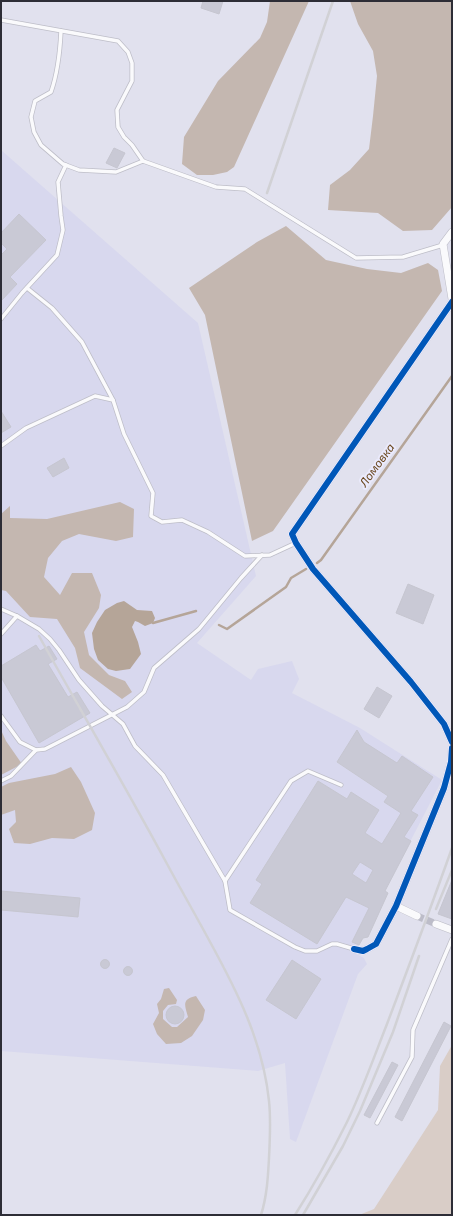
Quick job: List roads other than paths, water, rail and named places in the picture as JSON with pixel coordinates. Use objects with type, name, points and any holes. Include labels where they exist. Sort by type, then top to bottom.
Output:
[{"type":"street","points":[[452,232],[443,245],[452,300],[292,534],[296,543],[313,569],[411,682],[444,724],[452,742]]},
{"type":"street","points":[[354,949],[363,950],[376,944],[396,906],[444,788],[451,762],[452,748]]},
{"type":"street","points":[[396,906],[418,916]]},
{"type":"street","points":[[436,924],[452,930]]},
{"type":"lane","points":[[1,20],[118,41],[128,52],[132,63],[132,81],[117,110],[118,127],[143,161],[216,187],[245,189],[356,258],[403,257],[443,245]]},
{"type":"lane","points":[[61,31],[56,77],[52,92],[35,102],[31,117],[34,132],[41,145],[63,164],[79,170],[116,172],[143,161]]},
{"type":"lane","points":[[1,319],[57,255],[63,230],[58,182],[66,165]]},
{"type":"lane","points":[[27,288],[52,308],[82,342],[113,400],[124,434],[153,493],[151,516],[162,522],[182,520],[208,532],[245,556],[270,555],[296,543]]},
{"type":"lane","points":[[1,446],[26,428],[95,396],[113,400]]},
{"type":"lane","points":[[1,716],[20,742],[36,750],[45,749],[128,707],[144,692],[154,668],[199,629],[262,555]]},
{"type":"lane","points":[[1,609],[17,616],[39,629],[50,639],[59,650],[73,673],[102,706],[123,724],[135,746],[163,775],[225,881],[230,910],[295,948],[305,951],[317,951],[332,944],[337,944],[354,949]]},
{"type":"lane","points":[[1,634],[17,616]]},
{"type":"lane","points":[[1,781],[11,776],[36,750]]},
{"type":"lane","points":[[225,881],[291,781],[308,771],[341,785]]},
{"type":"lane","points":[[377,1123],[412,1057],[413,1030],[452,939]]},
{"type":"waterway","name":"Ломовка","points":[[317,563],[321,560],[452,376]]},
{"type":"waterway","name":"Ломовка","points":[[219,625],[227,629],[286,587],[291,578],[306,569]]},
{"type":"waterway","points":[[153,623],[196,611]]},
{"type":"tunnel","points":[[417,916],[436,924]]},
{"type":"railway","points":[[267,193],[333,1]]},
{"type":"railway","points":[[39,636],[204,930],[239,998],[255,1038],[266,1079],[270,1108],[268,1179],[265,1201],[261,1215]]},
{"type":"railway","points":[[295,1215],[329,1158],[358,1098],[452,848]]},
{"type":"railway","points":[[436,909],[452,870]]},
{"type":"railway","points":[[303,1215],[343,1146],[360,1111],[393,1032],[419,956]]}]
